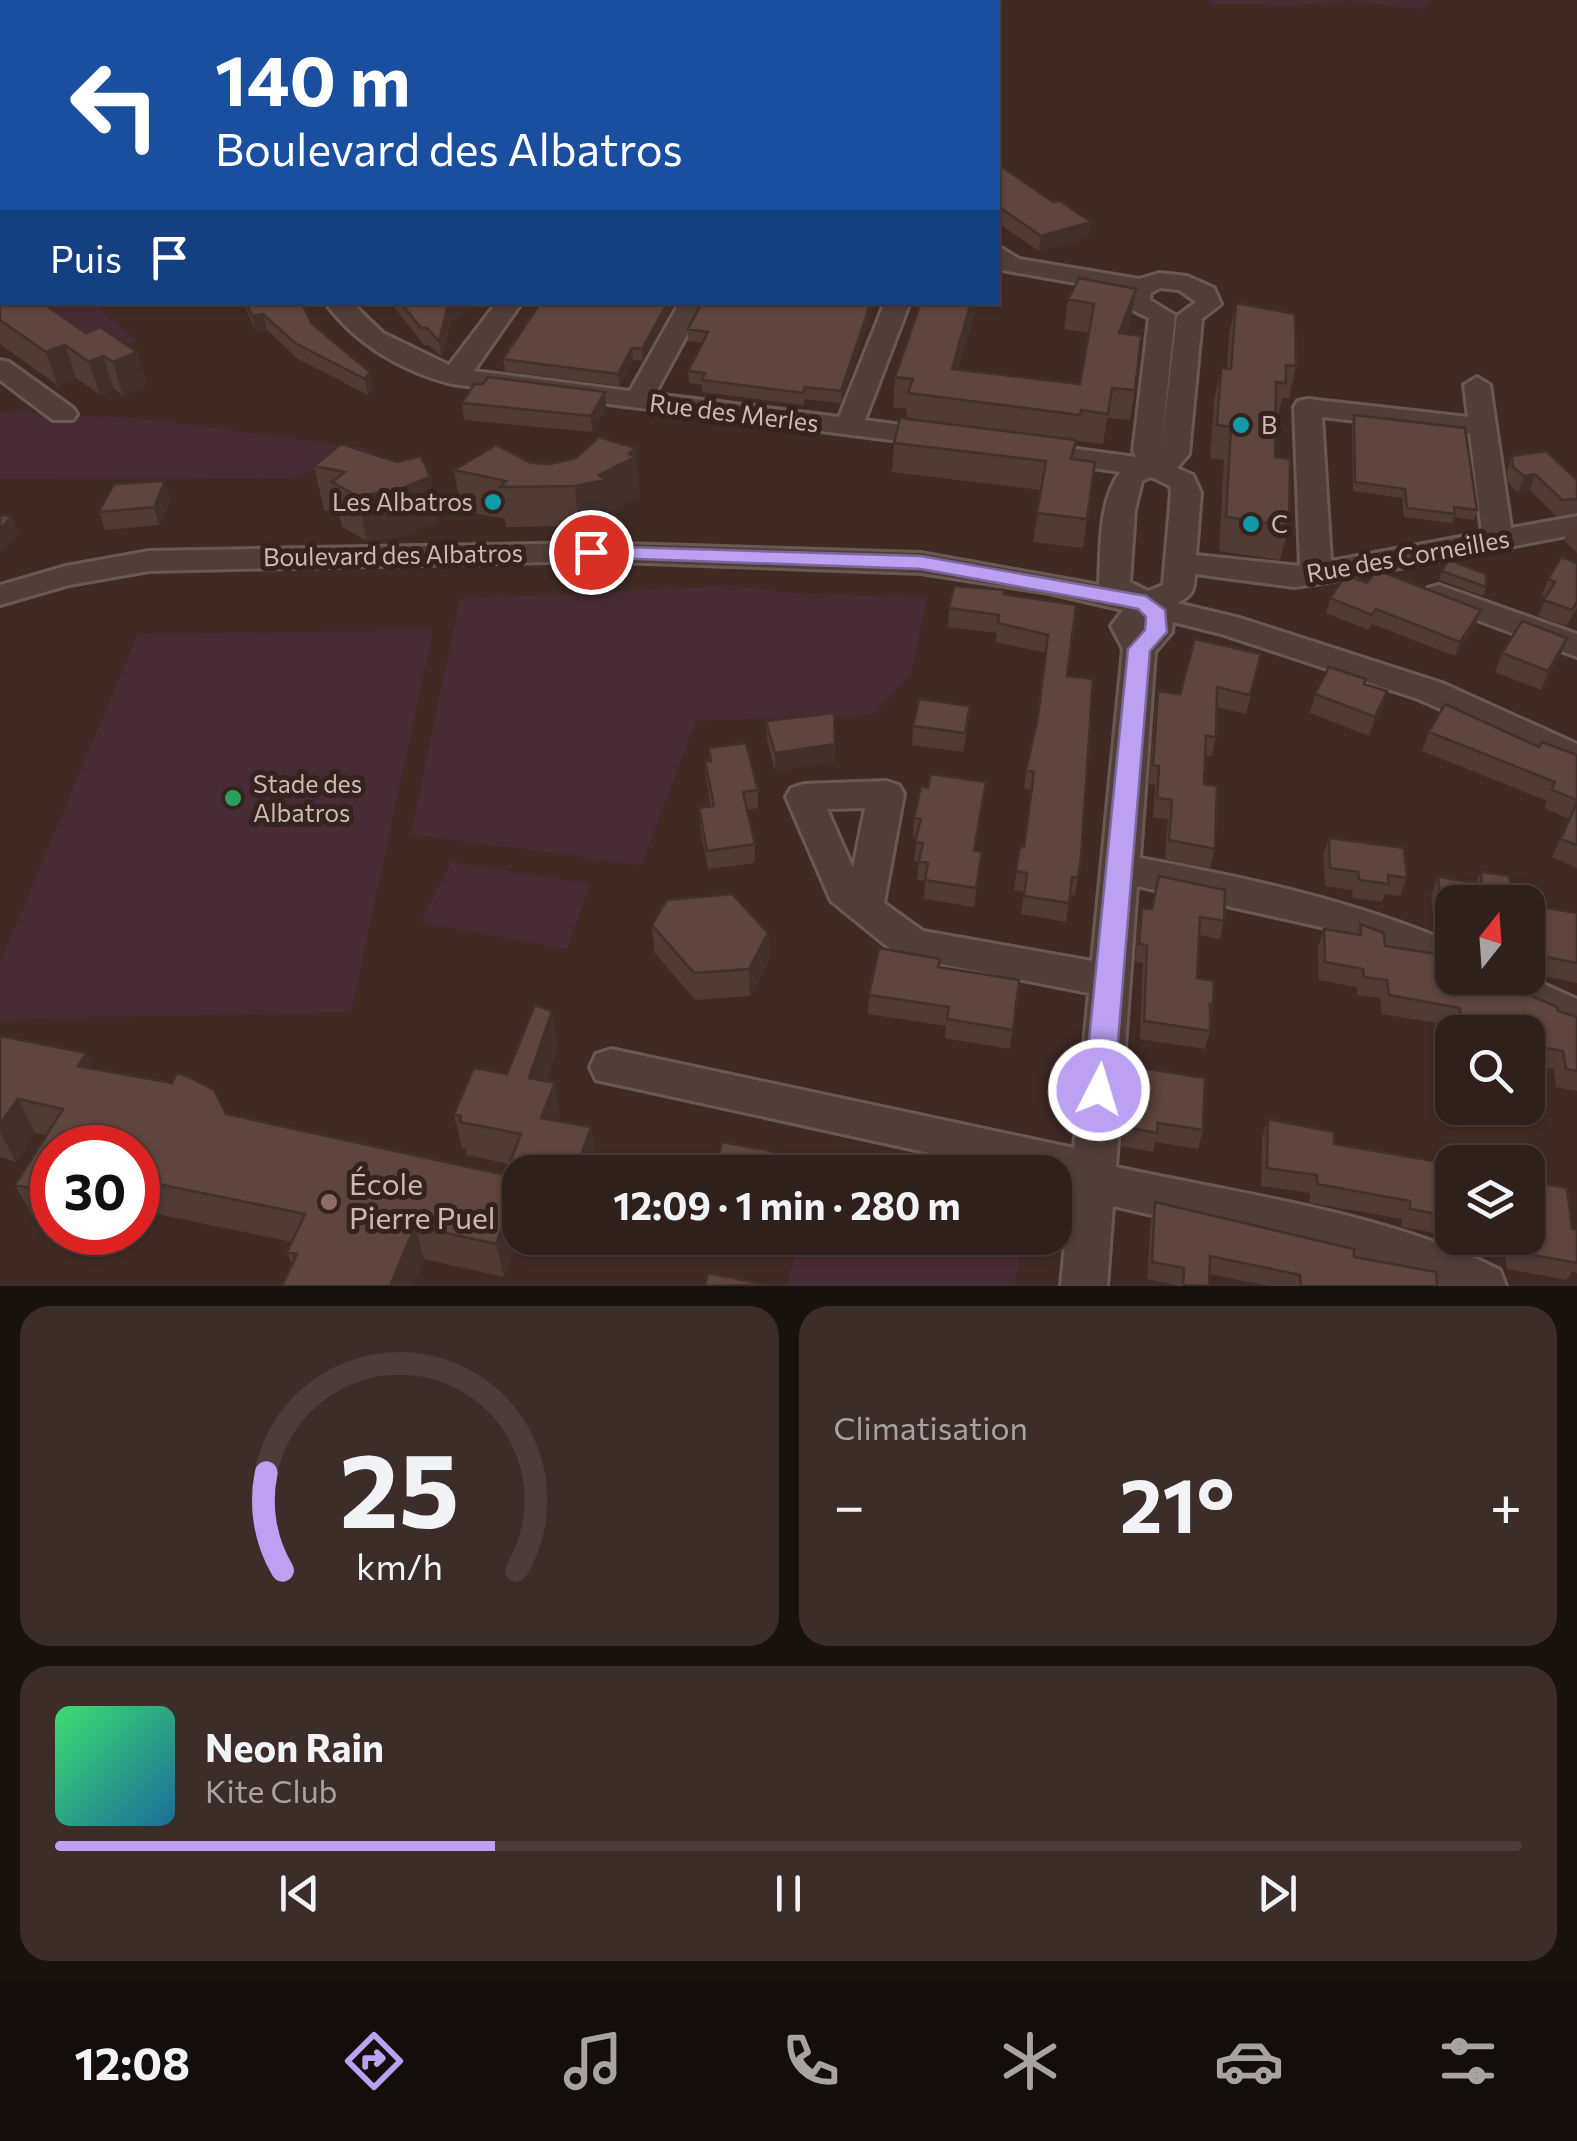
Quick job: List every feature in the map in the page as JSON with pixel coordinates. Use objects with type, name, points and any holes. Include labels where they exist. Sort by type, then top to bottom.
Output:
[{"type":"street","points":[[1000,255],[1011,265],[1141,287],[1165,280],[1190,284],[1205,293],[1210,304],[1190,316],[1175,454],[1170,462],[1137,472],[1125,486],[1114,587],[1146,604],[1157,615],[1156,632],[1139,649],[1084,1286]]},
{"type":"street","points":[[1141,287],[1136,296],[1139,304],[1162,315],[1147,451],[1155,468]]},
{"type":"street","name":"Rue des Merles","points":[[339,305],[348,318],[396,354],[452,376],[959,441]]},
{"type":"street","points":[[452,376],[466,364],[508,305]]},
{"type":"street","points":[[638,400],[691,305]]},
{"type":"street","points":[[849,428],[897,305]]},
{"type":"street","points":[[0,368],[63,414]]},
{"type":"street","points":[[1476,385],[1498,539]]},
{"type":"street","points":[[1316,574],[1308,407],[1481,427]]},
{"type":"street","points":[[1013,448],[1155,468],[1183,481],[1186,493],[1178,591],[1146,604]]},
{"type":"street","name":"Rue des Corneilles","points":[[1179,562],[1294,577],[1577,525]]},
{"type":"street","name":"Boulevard des Albatros","points":[[0,595],[66,576],[150,561],[591,552],[921,563],[1019,577],[1246,630],[1413,685],[1577,758]]},
{"type":"street","points":[[1384,562],[1411,584],[1577,646]]},
{"type":"street","points":[[1121,869],[1296,902],[1389,930],[1435,952]]},
{"type":"street","points":[[864,909],[912,945],[1108,980]]},
{"type":"street","points":[[1528,995],[1577,1018]]},
{"type":"street","points":[[612,1068],[1058,1162],[1091,1181],[1376,1245],[1446,1267],[1484,1286]]},
{"type":"shaded area","points":[[1210,0],[1431,0],[1421,9],[1348,1],[1302,5],[1211,4]]},
{"type":"shaded area","points":[[25,305],[101,305],[104,313],[137,341],[92,353]]},
{"type":"shaded area","points":[[0,412],[137,418],[377,450],[292,478],[0,479]]},
{"type":"shaded area","points":[[733,586],[790,593],[927,598],[911,674],[874,714],[696,721],[641,865],[411,834],[460,599]]},
{"type":"shaded area","name":"Stade des Albatros","points":[[433,630],[351,1012],[0,1019],[0,963],[138,634]]},
{"type":"shaded area","points":[[452,862],[590,884],[567,949],[420,922]]},
{"type":"shaded area","points":[[795,1255],[1019,1255],[1015,1286],[787,1286]]},
{"type":"building","points":[[1000,165],[1053,202],[1060,201],[1091,222],[1041,236],[1000,207]]},
{"type":"building","points":[[1079,278],[1136,289],[1119,333],[1141,336],[1135,390],[1112,388],[1108,414],[1081,410],[1080,415],[908,393],[913,379],[895,377],[920,305],[970,305],[952,369],[1080,384],[1094,304],[1068,299]]},
{"type":"building","points":[[1236,303],[1295,314],[1296,366],[1286,365],[1286,383],[1276,382],[1275,457],[1290,459],[1289,526],[1226,517],[1231,427],[1217,425],[1221,368],[1231,369]]},
{"type":"building","points":[[0,305],[45,305],[86,333],[100,327],[137,352],[113,362],[103,356],[89,362],[65,345],[46,352],[0,320]]},
{"type":"building","points":[[247,305],[302,305],[312,324],[370,372],[365,379],[295,343],[263,314],[252,316]]},
{"type":"building","points":[[402,305],[448,305],[439,341],[427,328],[421,328]]},
{"type":"building","points":[[539,305],[666,305],[642,349],[632,348],[618,374],[503,359]]},
{"type":"building","points":[[700,305],[870,305],[841,391],[805,387],[803,393],[702,380],[705,373],[688,371],[708,332],[688,329]]},
{"type":"building","points":[[488,377],[605,392],[591,416],[462,403],[474,384],[483,384]]},
{"type":"building","points":[[1354,415],[1465,428],[1477,510],[1454,507],[1455,514],[1407,508],[1405,489],[1355,482]]},
{"type":"building","points":[[900,418],[1076,440],[1071,459],[1095,462],[1087,519],[1037,513],[1046,461],[894,443]]},
{"type":"building","points":[[599,437],[635,448],[629,454],[637,456],[599,475],[605,480],[575,486],[500,487],[506,481],[454,470],[496,445],[531,463],[550,464],[576,458]]},
{"type":"building","points":[[341,444],[397,462],[421,456],[430,477],[398,490],[357,496],[332,482],[345,472],[314,466]]},
{"type":"building","points":[[1546,451],[1577,480],[1577,499],[1562,500],[1535,474],[1524,476],[1513,467],[1512,456]]},
{"type":"building","points":[[165,481],[154,507],[99,512],[114,484]]},
{"type":"building","points":[[0,515],[12,516],[0,529]]},
{"type":"building","points":[[1561,557],[1577,563],[1577,602],[1572,610],[1544,600],[1555,582],[1548,579]]},
{"type":"building","points":[[1449,560],[1486,574],[1486,587],[1442,571]]},
{"type":"building","points":[[1377,570],[1481,610],[1460,642],[1376,609],[1372,615],[1330,598],[1346,575],[1367,583]]},
{"type":"building","points":[[954,586],[1004,590],[1003,594],[1076,605],[1067,676],[1093,679],[1081,857],[1078,878],[1072,877],[1069,903],[1024,896],[1027,873],[1016,871],[1020,847],[1024,847],[1034,772],[1026,770],[1038,717],[1048,635],[998,623],[999,615],[949,608]]},
{"type":"building","points":[[1522,621],[1567,638],[1548,671],[1502,653]]},
{"type":"building","points":[[1195,639],[1261,654],[1250,695],[1217,687],[1216,737],[1206,736],[1204,784],[1217,786],[1215,849],[1169,840],[1172,800],[1157,798],[1159,766],[1153,765],[1158,691],[1180,694]]},
{"type":"building","points":[[1329,667],[1366,679],[1364,684],[1387,691],[1375,717],[1315,694]]},
{"type":"building","points":[[919,699],[970,706],[965,733],[913,726]]},
{"type":"building","points":[[1445,704],[1539,747],[1542,742],[1577,755],[1577,800],[1552,790],[1555,782],[1429,732]]},
{"type":"building","points":[[834,713],[835,744],[775,753],[766,721]]},
{"type":"building","points":[[746,743],[758,790],[743,792],[755,844],[707,851],[699,808],[714,806],[705,761],[711,761],[709,748]]},
{"type":"building","points":[[931,774],[986,782],[974,850],[982,852],[976,888],[925,880],[928,863],[919,861],[923,843],[915,842],[921,819],[914,818],[921,786],[928,788]]},
{"type":"building","points":[[1577,802],[1577,845],[1561,839]]},
{"type":"building","points":[[1329,838],[1404,848],[1407,878],[1388,875],[1389,884],[1359,880],[1358,872],[1330,868]]},
{"type":"building","points":[[1481,872],[1509,876],[1511,885],[1439,885],[1438,877],[1482,884]]},
{"type":"building","points":[[1159,876],[1225,890],[1224,921],[1200,917],[1197,978],[1214,981],[1210,1031],[1144,1021],[1147,945],[1139,944],[1142,908],[1152,909]]},
{"type":"building","points":[[732,894],[768,933],[749,969],[694,973],[652,925],[667,900]]},
{"type":"building","points":[[1545,908],[1577,913],[1577,963],[1545,957]]},
{"type":"building","points":[[1360,924],[1384,933],[1385,946],[1435,954],[1435,995],[1529,995],[1577,1017],[1577,1071],[1566,1069],[1563,1051],[1545,1048],[1545,1015],[1461,1015],[1460,1008],[1389,995],[1387,980],[1364,977],[1363,969],[1325,962],[1324,929],[1361,935]]},
{"type":"building","points":[[879,948],[940,959],[938,967],[1019,980],[1013,1030],[947,1019],[949,1007],[869,995]]},
{"type":"building","points":[[535,1005],[552,1011],[529,1078],[555,1083],[541,1118],[591,1127],[581,1155],[513,1155],[521,1134],[460,1122],[461,1116],[454,1114],[474,1068],[507,1074]]},
{"type":"building","points":[[0,1036],[86,1053],[78,1066],[172,1083],[177,1073],[189,1077],[214,1090],[226,1114],[502,1174],[502,1229],[496,1244],[415,1226],[390,1286],[282,1286],[297,1254],[287,1252],[305,1214],[160,1184],[160,1125],[53,1125],[63,1109],[18,1099],[0,1124]]},
{"type":"building","points":[[1130,1066],[1205,1078],[1203,1130],[1158,1123],[1157,1133],[1126,1127]]},
{"type":"building","points":[[1268,1119],[1334,1132],[1334,1144],[1435,1161],[1435,1214],[1410,1209],[1410,1201],[1317,1184],[1317,1175],[1267,1168]]},
{"type":"building","points":[[722,1142],[793,1155],[719,1155]]},
{"type":"building","points":[[30,1161],[30,1188],[15,1185]]},
{"type":"building","points":[[1545,1184],[1567,1188],[1572,1229],[1577,1230],[1577,1263],[1533,1255],[1545,1255]]},
{"type":"building","points":[[1155,1202],[1354,1249],[1354,1257],[1436,1272],[1437,1286],[1301,1286],[1300,1275],[1210,1256],[1209,1286],[1183,1285],[1184,1268],[1152,1262]]},
{"type":"building","points":[[708,1273],[766,1285],[705,1286]]},
{"type":"place","name":"B","points":[[1241,425]]},
{"type":"place","name":"Les Albatros","points":[[493,502]]},
{"type":"place","name":"C","points":[[1251,524]]},
{"type":"place","name":"Stade des Albatros","points":[[233,798]]},
{"type":"place","name":"École Pierre Puel","points":[[329,1202]]},
{"type":"route","points":[[591,552],[921,563],[1019,577],[1119,598],[1146,604],[1157,615],[1156,632],[1139,649],[1099,1090]]}]
